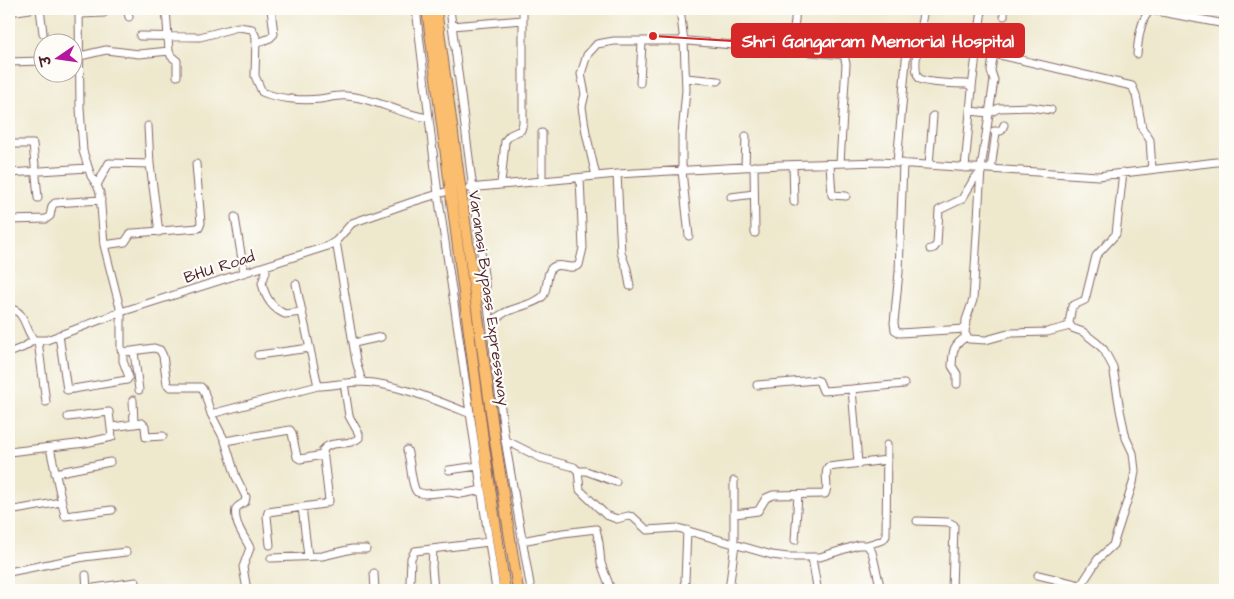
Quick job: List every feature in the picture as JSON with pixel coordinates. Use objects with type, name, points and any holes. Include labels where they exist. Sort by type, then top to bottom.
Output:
[{"type":"highway","name":"Varanasi Bypass Expressway","points":[[428,9],[482,428],[505,590]]},
{"type":"highway","name":"Varanasi Bypass Expressway","points":[[436,9],[494,434],[518,590]]},
{"type":"street","points":[[9,12],[30,9]]},
{"type":"street","points":[[40,9],[43,32]]},
{"type":"street","points":[[127,9],[129,17]]},
{"type":"street","points":[[166,9],[169,50],[171,56],[177,61],[177,76]]},
{"type":"street","points":[[257,44],[274,34],[271,9]]},
{"type":"street","points":[[416,9],[429,118],[442,193],[496,590]]},
{"type":"street","points":[[450,9],[471,187],[505,440],[530,590]]},
{"type":"street","points":[[501,184],[505,141],[510,135],[521,130],[523,124],[522,9]]},
{"type":"street","points":[[680,9],[686,78],[682,171],[689,236]]},
{"type":"street","points":[[792,50],[796,9]]},
{"type":"street","points":[[924,9],[915,69],[918,78],[967,84],[972,87]]},
{"type":"street","points":[[965,168],[972,87],[982,9]]},
{"type":"street","points":[[1138,54],[1139,36],[1146,14],[1151,10],[1225,24]]},
{"type":"street","points":[[79,32],[80,12],[104,13]]},
{"type":"street","points":[[452,26],[523,20]]},
{"type":"street","points":[[140,36],[200,37],[233,28],[248,28],[255,32],[257,44],[255,76],[260,88],[266,94],[310,100],[347,96],[393,108],[411,116],[429,118]]},
{"type":"street","points":[[966,338],[967,315],[974,300],[981,171],[994,80],[991,68],[994,57],[997,55],[998,32],[1016,37]]},
{"type":"street","points":[[596,176],[582,107],[585,94],[581,74],[582,66],[590,50],[597,44],[614,41],[688,41],[844,55],[846,59],[840,163]]},
{"type":"street","points":[[640,84],[642,42]]},
{"type":"street","points":[[918,45],[910,46],[907,49],[900,163],[899,272],[895,330],[900,333],[965,330]]},
{"type":"street","points":[[82,57],[106,50],[139,54],[169,50]]},
{"type":"street","points":[[997,55],[1132,86],[1136,95],[1142,128],[1150,140],[1152,169]]},
{"type":"street","points":[[9,62],[32,62]]},
{"type":"street","points":[[686,78],[718,81]]},
{"type":"street","points":[[59,335],[67,390],[127,380],[129,377],[120,346],[121,312],[104,244],[97,185],[92,179],[82,144],[78,82]]},
{"type":"street","points":[[970,112],[989,113],[1004,108],[1030,107],[1051,110]]},
{"type":"street","points":[[929,165],[933,116]]},
{"type":"street","points":[[987,129],[996,132],[1001,131],[1004,125]]},
{"type":"street","points":[[148,126],[150,164],[159,232]]},
{"type":"street","points":[[991,169],[996,132]]},
{"type":"street","points":[[542,133],[542,182]]},
{"type":"street","points":[[745,167],[746,136]]},
{"type":"street","points":[[9,144],[33,144],[38,198]]},
{"type":"street","points":[[471,187],[617,174],[840,163],[900,163],[981,171],[991,169],[1098,176],[1225,161]]},
{"type":"street","points":[[97,185],[109,163],[150,164]]},
{"type":"street","points":[[104,244],[125,242],[132,233],[197,229],[201,226],[196,164]]},
{"type":"street","points":[[830,164],[832,195],[846,196]]},
{"type":"street","points":[[793,165],[794,202]]},
{"type":"street","points":[[754,166],[755,233]]},
{"type":"street","points":[[9,173],[88,168]]},
{"type":"street","points":[[930,249],[934,248],[937,244],[939,210],[962,199],[981,171]]},
{"type":"street","points":[[1070,326],[1070,309],[1072,306],[1082,302],[1087,296],[1096,256],[1116,234],[1122,172]]},
{"type":"street","points":[[617,174],[620,253],[627,269],[630,286]]},
{"type":"street","points":[[490,321],[541,298],[546,289],[552,267],[573,268],[579,265],[583,248],[580,178]]},
{"type":"street","name":"BHU Road","points":[[9,352],[24,347],[36,340],[59,335],[121,312],[328,246],[336,241],[352,223],[442,193]]},
{"type":"street","points":[[731,197],[754,194]]},
{"type":"street","points":[[9,220],[46,219],[50,216],[53,204],[100,200]]},
{"type":"street","points":[[235,217],[244,272]]},
{"type":"street","points":[[336,241],[362,382]]},
{"type":"street","points":[[265,266],[266,272],[262,283],[266,297],[272,306],[285,314],[302,312]]},
{"type":"street","points":[[296,284],[318,386]]},
{"type":"street","points":[[9,309],[13,308],[21,314],[30,336],[36,340],[46,402]]},
{"type":"street","points":[[957,384],[958,374],[952,366],[953,352],[955,345],[966,338],[982,340],[1011,333],[1047,332],[1070,326],[1097,342],[1113,366],[1120,410],[1126,438],[1133,453],[1135,472],[1120,528],[1113,545],[1098,559],[1079,588],[1038,575]]},
{"type":"street","points":[[354,343],[382,337]]},
{"type":"street","points":[[123,352],[154,348],[160,350],[163,356],[166,384],[170,387],[201,387],[204,391],[210,414],[225,441],[236,477],[246,497],[245,502],[237,506],[236,510],[240,529],[250,548],[243,568],[247,590]]},
{"type":"street","points":[[258,355],[310,348]]},
{"type":"street","points":[[134,352],[139,390]]},
{"type":"street","points":[[757,385],[816,380],[819,381],[821,390],[825,392],[904,384]]},
{"type":"street","points":[[210,414],[318,386],[362,382],[397,388],[471,414]]},
{"type":"street","points":[[270,545],[266,516],[268,512],[324,504],[329,501],[323,450],[328,445],[354,442],[359,438],[359,434],[349,416],[344,383]]},
{"type":"street","points":[[852,389],[858,462]]},
{"type":"street","points":[[133,400],[134,424]]},
{"type":"street","points":[[9,452],[50,448],[111,438],[111,414],[108,411],[68,417]]},
{"type":"street","points":[[112,427],[144,424],[148,438],[163,436]]},
{"type":"street","points":[[225,441],[290,430],[297,457],[300,459],[323,455]]},
{"type":"street","points":[[505,440],[541,458],[574,467],[578,472],[579,484],[584,495],[611,518],[628,516],[647,530],[671,528],[687,530],[772,555],[812,558],[858,545],[867,545],[883,540],[886,536],[887,445]]},
{"type":"street","points":[[50,448],[64,514],[66,516],[112,510]]},
{"type":"street","points":[[407,450],[411,460],[413,486],[417,492],[425,494],[450,492],[461,494],[482,490]]},
{"type":"street","points":[[735,514],[758,511],[764,500],[769,496],[825,494],[827,490],[826,472],[828,467],[887,460]]},
{"type":"street","points":[[55,473],[110,462]]},
{"type":"street","points":[[449,470],[478,466]]},
{"type":"street","points":[[578,472],[586,471],[616,482]]},
{"type":"street","points":[[729,590],[735,544],[734,481]]},
{"type":"street","points":[[795,540],[798,495]]},
{"type":"street","points":[[9,511],[61,502]]},
{"type":"street","points":[[302,507],[308,556]]},
{"type":"street","points":[[917,521],[948,522],[954,525],[952,590]]},
{"type":"street","points":[[522,541],[563,532],[596,528],[600,563],[611,590]]},
{"type":"street","points":[[681,590],[684,587],[685,581],[687,530]]},
{"type":"street","points":[[410,582],[412,554],[415,551],[489,542]]},
{"type":"street","points":[[867,545],[872,552],[881,590]]},
{"type":"street","points":[[271,558],[326,556],[352,549],[366,549]]},
{"type":"street","points":[[432,549],[434,590]]},
{"type":"street","points":[[9,572],[84,557],[126,552]]},
{"type":"street","points":[[812,558],[817,587]]},
{"type":"street","points":[[374,573],[375,590]]},
{"type":"street","points":[[86,576],[87,589],[136,582]]},
{"type":"place","name":"Shri Gangaram Memorial Hospital","points":[[653,36]]}]
